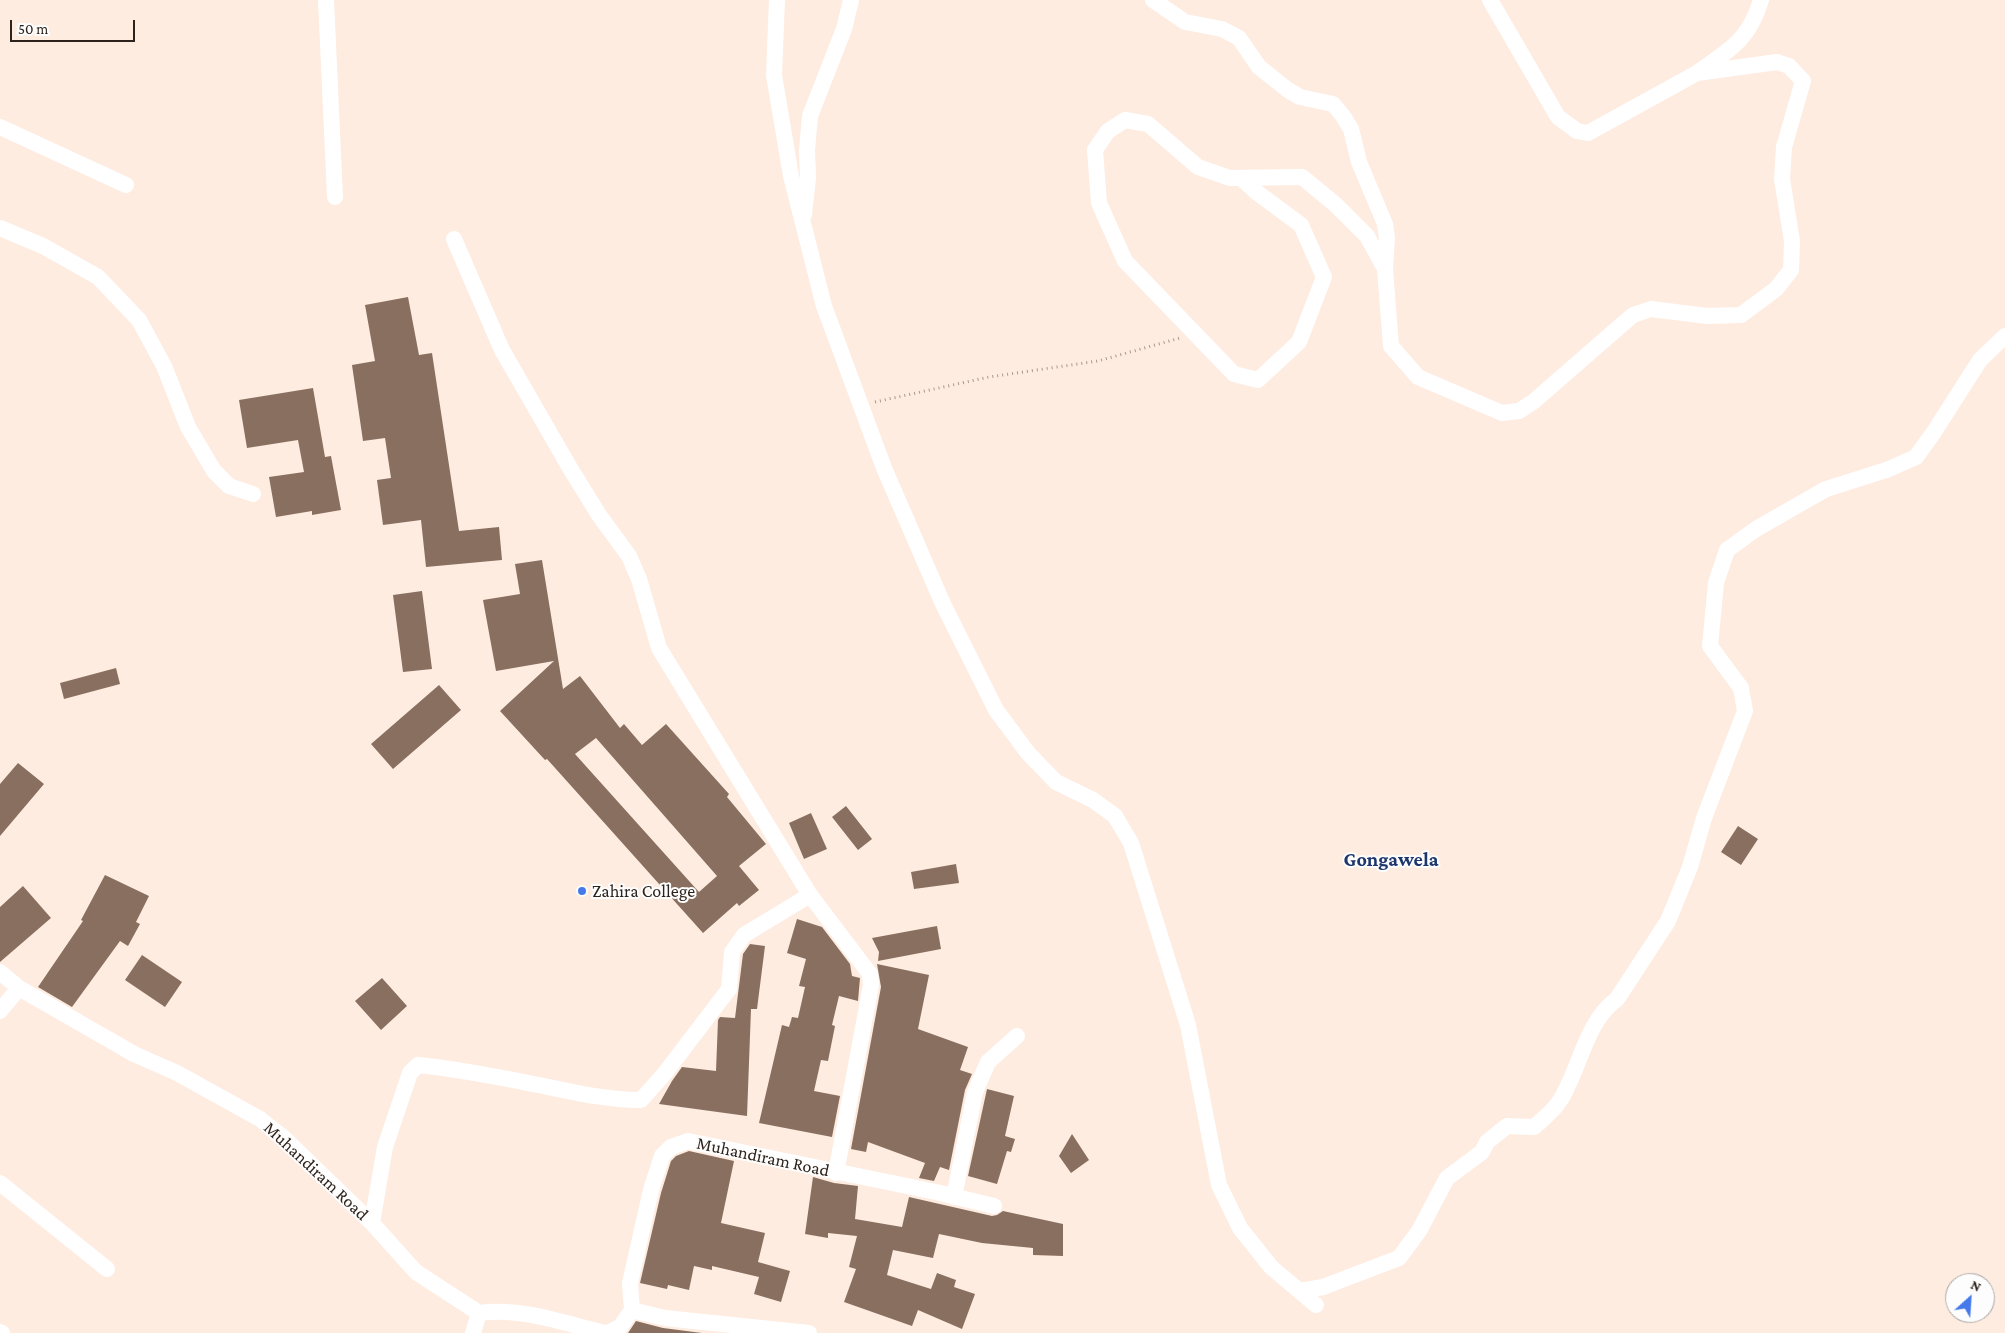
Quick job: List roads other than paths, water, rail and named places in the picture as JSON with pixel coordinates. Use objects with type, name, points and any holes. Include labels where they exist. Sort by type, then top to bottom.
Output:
[{"type":"street","points":[[326,0],[335,197]]},
{"type":"street","points":[[777,0],[774,75],[791,176],[824,306],[884,468],[939,595],[996,710],[1028,753],[1056,782],[1093,800],[1115,816],[1131,843],[1188,1025],[1219,1185],[1240,1228],[1271,1267],[1316,1304]]},
{"type":"street","points":[[803,224],[808,178],[807,150],[810,116],[844,29],[851,0]]},
{"type":"street","points":[[1153,0],[1185,22],[1222,29],[1239,38],[1259,67],[1288,90],[1300,97],[1332,104],[1343,116],[1351,128],[1358,162],[1385,224],[1387,238],[1385,269],[1391,346],[1418,377],[1502,413],[1519,411],[1533,402],[1633,315],[1651,309],[1707,316],[1741,315],[1776,290],[1790,270],[1792,241],[1782,179],[1784,147],[1803,81],[1789,66],[1777,62],[1696,73]]},
{"type":"street","points":[[1490,0],[1558,117],[1577,131],[1588,133],[1696,73],[1738,44],[1755,18],[1761,0]]},
{"type":"street","points":[[1241,178],[1255,191],[1301,225],[1324,277],[1299,342],[1258,380],[1234,374],[1125,261],[1099,203],[1095,150],[1108,132],[1125,120],[1148,124],[1198,167],[1230,178],[1302,177],[1336,205],[1367,236],[1385,269]]},
{"type":"street","points":[[0,127],[126,185]]},
{"type":"street","points":[[0,228],[43,246],[98,277],[139,320],[164,366],[188,427],[214,471],[229,486],[253,494]]},
{"type":"street","points":[[454,239],[502,350],[570,468],[599,515],[629,556],[639,579],[659,648],[810,895],[870,974],[871,985],[836,1172]]},
{"type":"street","points":[[1300,1291],[1332,1284],[1399,1258],[1420,1232],[1447,1178],[1482,1152],[1487,1142],[1507,1126],[1534,1127],[1561,1101],[1590,1035],[1605,1007],[1617,999],[1668,921],[1690,867],[1704,818],[1745,711],[1741,688],[1710,646],[1716,583],[1727,550],[1756,529],[1826,489],[1889,469],[1916,457],[1980,360],[2005,336]]},
{"type":"street","points":[[372,1223],[385,1147],[410,1074],[418,1065],[458,1069],[586,1095],[641,1100],[665,1073],[729,988],[732,952],[744,935],[810,895]]},
{"type":"street","name":"Muhandiram Road","points":[[0,972],[19,988],[134,1054],[177,1073],[260,1119],[284,1138],[372,1223],[416,1272],[478,1313]]},
{"type":"street","points":[[0,1011],[19,988]]},
{"type":"street","points":[[954,1197],[975,1092],[988,1062],[1016,1036]]},
{"type":"street","name":"Muhandiram Road","points":[[632,1310],[630,1283],[651,1190],[662,1156],[671,1147],[688,1141],[994,1206]]},
{"type":"street","points":[[0,1183],[107,1269]]},
{"type":"street","points":[[473,1333],[478,1313],[497,1311],[545,1318],[606,1333],[620,1327],[632,1310],[665,1318],[809,1333]]},
{"type":"place","name":"Zahira College","points":[[582,891]]},
{"type":"district","name":"Gongawela","points":[[1391,860]]}]
